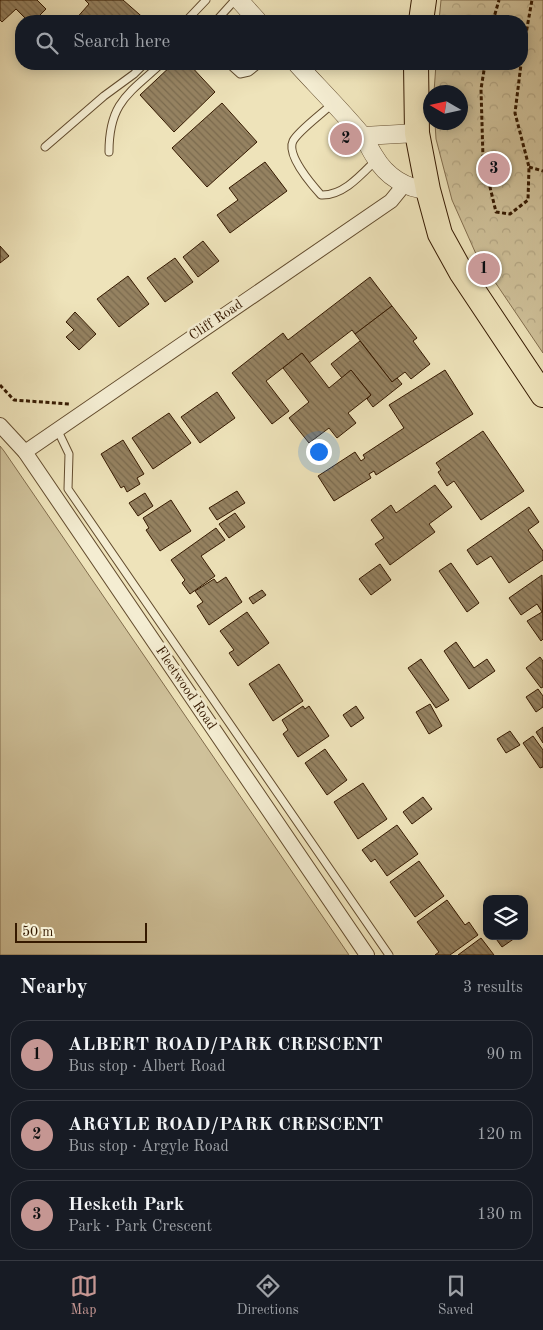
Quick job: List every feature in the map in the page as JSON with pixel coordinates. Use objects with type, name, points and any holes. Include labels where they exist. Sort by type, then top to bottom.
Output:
[{"type":"highway","points":[[422,15],[424,0]]},
{"type":"highway","points":[[416,70],[417,134],[428,190],[440,234],[461,272],[543,395]]},
{"type":"street","points":[[237,0],[252,15]]},
{"type":"street","points":[[302,70],[363,136],[376,160],[389,174],[404,185],[428,190]]},
{"type":"street","points":[[363,136],[417,134]]},
{"type":"street","name":"Cliff Road","points":[[25,452],[391,201],[404,185]]},
{"type":"street","name":"Fleetwood Road","points":[[0,424],[25,452],[367,955]]},
{"type":"lane","points":[[192,15],[206,0]]},
{"type":"lane","points":[[222,15],[237,0]]},
{"type":"lane","points":[[45,147],[104,96],[138,70]]},
{"type":"lane","points":[[109,152],[109,133],[112,119],[122,99],[154,70]]},
{"type":"lane","points":[[236,70],[240,74],[252,70]]},
{"type":"lane","points":[[333,104],[293,140],[291,147],[292,155],[315,189],[321,195],[330,196],[339,192],[361,175],[376,160]]},
{"type":"lane","points":[[58,429],[69,454],[68,489],[389,955]]},
{"type":"path","points":[[495,15],[499,0]]},
{"type":"path","points":[[528,22],[532,0]]},
{"type":"path","points":[[484,70],[481,89],[483,158],[496,212],[510,214],[528,200],[529,167],[515,113],[519,70]]},
{"type":"path","points":[[529,167],[543,171]]},
{"type":"path","points":[[0,385],[14,400],[92,405]]},
{"type":"green space","points":[[441,0],[543,0],[543,353],[476,254],[452,200],[436,139],[435,130],[468,130],[468,85],[434,85],[436,70],[528,70],[528,15],[440,15]]},
{"type":"green space","points":[[0,446],[4,451],[349,955],[0,955]]},
{"type":"building","points":[[0,0],[37,0],[46,9],[40,15],[22,15],[16,9],[2,22],[0,20]]},
{"type":"building","points":[[85,0],[123,0],[140,15],[79,15],[89,4]]},
{"type":"building","points":[[167,70],[195,70],[215,92],[174,132],[140,95]]},
{"type":"building","points":[[222,103],[257,142],[207,187],[172,148]]},
{"type":"building","points":[[265,162],[287,191],[230,233],[217,215],[238,200],[229,188]]},
{"type":"building","points":[[203,241],[219,261],[198,277],[183,257]]},
{"type":"building","points":[[0,246],[9,256],[0,263]]},
{"type":"building","points":[[175,258],[193,282],[165,302],[147,278]]},
{"type":"building","points":[[128,276],[149,304],[119,327],[97,299]]},
{"type":"building","points":[[370,277],[392,306],[355,334],[352,330],[309,363],[302,353],[266,381],[289,411],[272,424],[232,373],[283,333],[288,340]]},
{"type":"building","points":[[392,306],[417,338],[413,341],[430,364],[411,379],[405,372],[392,382],[355,334]]},
{"type":"building","points":[[75,312],[96,334],[79,350],[66,337],[74,330],[66,322]]},
{"type":"building","points":[[360,341],[392,382],[397,378],[402,384],[373,407],[367,399],[371,395],[351,370],[342,378],[331,364]]},
{"type":"building","points":[[302,353],[329,388],[351,370],[371,395],[348,413],[356,423],[337,438],[329,428],[309,443],[289,418],[309,402],[283,368]]},
{"type":"building","points":[[445,370],[473,414],[376,475],[374,471],[369,474],[371,478],[334,501],[318,476],[355,452],[361,461],[365,458],[363,455],[404,428],[389,405]]},
{"type":"building","points":[[217,392],[235,418],[200,443],[181,417]]},
{"type":"building","points":[[169,413],[191,443],[153,469],[132,438]]},
{"type":"building","points":[[483,431],[524,491],[481,520],[454,481],[447,486],[438,472],[441,470],[436,463]]},
{"type":"building","points":[[123,440],[144,474],[137,478],[140,484],[127,492],[124,486],[121,488],[101,454]]},
{"type":"building","points":[[435,485],[452,507],[429,524],[435,532],[390,565],[375,544],[384,538],[371,520],[391,505],[396,513]]},
{"type":"building","points":[[237,491],[245,503],[217,520],[209,508]]},
{"type":"building","points":[[145,493],[153,506],[138,516],[129,503]]},
{"type":"building","points":[[171,500],[191,531],[160,551],[146,530],[149,528],[143,518]]},
{"type":"building","points":[[529,507],[539,522],[528,530],[543,551],[543,560],[509,583],[491,556],[477,565],[467,550]]},
{"type":"building","points":[[235,513],[245,527],[229,538],[219,524]]},
{"type":"building","points":[[216,528],[225,540],[201,556],[215,576],[190,594],[182,583],[185,580],[171,560]]},
{"type":"building","points":[[451,563],[479,603],[467,612],[439,571]]},
{"type":"building","points":[[380,564],[391,580],[371,595],[359,579]]},
{"type":"building","points":[[542,575],[543,639],[541,641],[527,621],[542,612],[537,604],[521,615],[509,598]]},
{"type":"building","points":[[226,577],[242,602],[209,625],[197,606],[203,602],[195,591],[214,579],[217,583]]},
{"type":"building","points":[[262,590],[266,595],[253,604],[249,598]]},
{"type":"building","points":[[247,612],[269,643],[238,666],[229,653],[234,650],[220,631]]},
{"type":"building","points":[[456,642],[474,668],[487,659],[495,671],[469,689],[444,651]]},
{"type":"building","points":[[540,657],[543,661],[543,687],[541,688],[526,668]]},
{"type":"building","points":[[421,659],[449,700],[436,708],[408,668]]},
{"type":"building","points":[[279,664],[303,701],[273,721],[249,684]]},
{"type":"building","points":[[538,689],[543,696],[543,707],[536,712],[526,697]]},
{"type":"building","points":[[430,704],[442,726],[429,734],[416,712]]},
{"type":"building","points":[[303,706],[305,709],[309,706],[329,736],[298,757],[283,734],[288,730],[282,720]]},
{"type":"building","points":[[356,706],[364,718],[351,727],[343,715]]},
{"type":"building","points":[[543,727],[543,743],[536,732]]},
{"type":"building","points":[[510,731],[520,745],[506,753],[497,739]]},
{"type":"building","points":[[533,736],[543,750],[543,767],[540,768],[523,743]]},
{"type":"building","points":[[325,749],[347,780],[327,795],[305,763]]},
{"type":"building","points":[[363,783],[387,819],[358,839],[334,802]]},
{"type":"building","points":[[423,797],[432,809],[412,824],[403,812]]},
{"type":"building","points":[[397,825],[418,854],[387,876],[375,859],[371,862],[362,850]]},
{"type":"building","points":[[419,861],[444,896],[415,917],[390,882]]},
{"type":"building","points":[[447,900],[465,925],[469,922],[478,935],[450,955],[435,955],[439,952],[417,922]]},
{"type":"building","points":[[481,938],[494,955],[458,955]]},
{"type":"building","points":[[497,940],[512,940],[502,947]]},
{"type":"place","name":"ARGYLE ROAD/PARK CRESCENT","points":[[346,139]]},
{"type":"place","name":"Hesketh Park","points":[[494,169]]},
{"type":"place","name":"ALBERT ROAD/PARK CRESCENT","points":[[484,269]]}]
